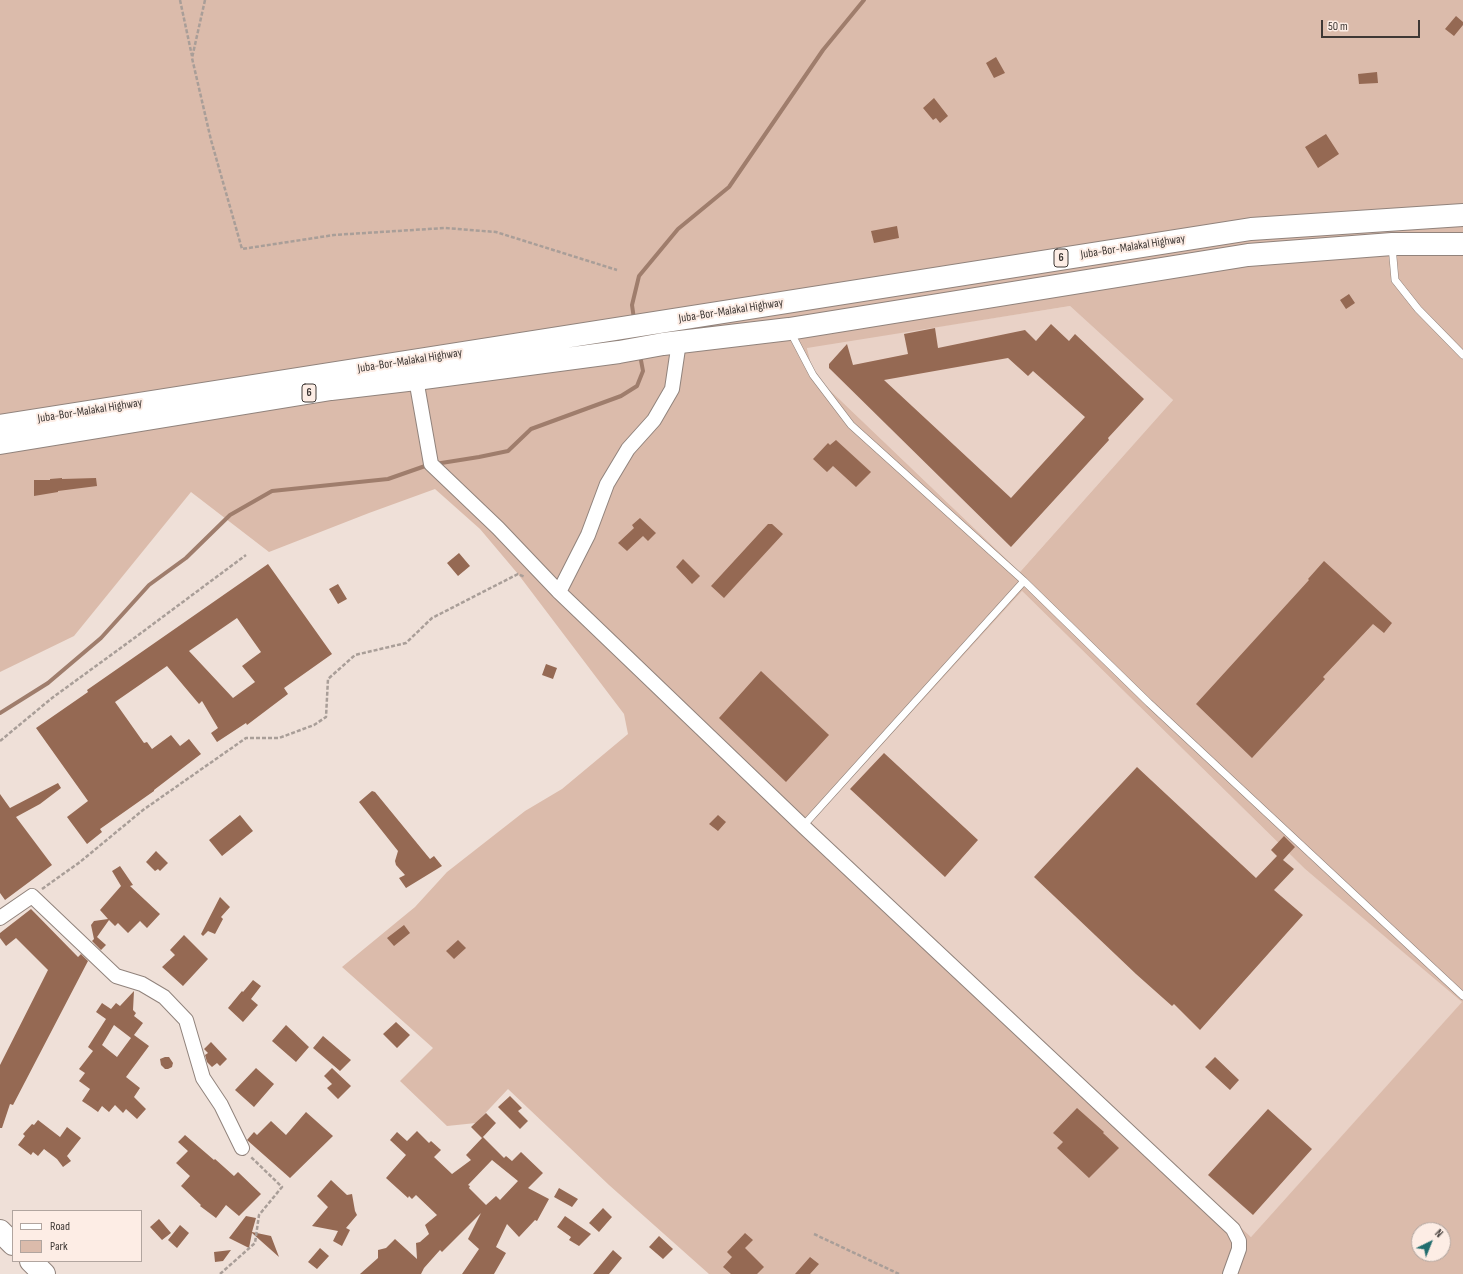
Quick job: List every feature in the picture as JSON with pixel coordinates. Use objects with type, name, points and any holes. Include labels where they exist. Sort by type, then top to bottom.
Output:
[{"type":"main road","name":"Juba-Bor-Malakal Highway","points":[[0,426],[1251,229],[1463,215]]},
{"type":"main road","name":"Juba-Bor-Malakal Highway","points":[[0,443],[323,390],[619,352],[671,343],[789,329],[1248,255],[1392,244],[1463,244]]},
{"type":"main road","points":[[0,1231],[12,1243]]},
{"type":"main road","points":[[32,1262],[44,1274]]},
{"type":"street","points":[[558,592],[588,535],[607,484],[628,449],[654,420],[672,389],[671,343]]},
{"type":"street","points":[[416,379],[431,464],[498,528],[558,592],[803,826],[1233,1229],[1239,1241],[1239,1249],[1230,1274]]},
{"type":"street","points":[[0,918],[32,896],[116,976],[142,984],[164,997],[186,1020],[203,1078],[221,1105],[242,1148]]},
{"type":"lane","points":[[1392,244],[1395,280],[1418,309],[1463,355]]},
{"type":"lane","points":[[789,329],[813,375],[851,425],[1024,581],[1150,703],[1463,996]]},
{"type":"lane","points":[[803,826],[1024,581]]},
{"type":"path","points":[[180,0],[211,140],[242,249],[334,235],[445,228],[496,232],[617,270]]},
{"type":"path","points":[[192,58],[204,0]]},
{"type":"path","points":[[0,741],[52,698],[246,554]]},
{"type":"path","points":[[32,896],[80,862],[143,810],[246,738],[279,738],[314,725],[326,718],[328,679],[354,655],[406,643],[432,618],[518,574],[531,580]]},
{"type":"path","points":[[220,1274],[255,1243],[259,1215],[282,1187],[242,1148]]},
{"type":"path","points":[[814,1234],[898,1274]]},
{"type":"shaded area","points":[[1070,306],[1173,400],[1020,572],[814,375],[807,347]]},
{"type":"shaded area","points":[[1022,591],[1305,869],[1463,1002],[1251,1237],[809,825]]},
{"type":"green space","points":[[0,0],[1463,0],[1463,1274],[709,1274],[609,1185],[508,1089],[476,1123],[447,1126],[400,1081],[433,1048],[342,967],[415,907],[447,872],[525,811],[562,789],[628,734],[624,714],[518,574],[480,529],[435,489],[269,552],[191,492],[74,636],[0,672]],"holes":[[[1070,306],[1173,400],[1020,572],[814,375],[807,348]],[[1022,591],[1305,869],[1462,1002],[1251,1237],[809,825]]]},
{"type":"building","points":[[1456,16],[1463,22],[1463,25],[1454,36],[1445,29]]},
{"type":"building","points":[[996,57],[1005,73],[994,78],[986,63]]},
{"type":"building","points":[[1377,72],[1378,83],[1359,84],[1358,74]]},
{"type":"building","points":[[934,98],[948,116],[940,123],[936,118],[933,120],[923,108]]},
{"type":"building","points":[[1326,134],[1339,154],[1318,168],[1305,147]]},
{"type":"building","points":[[897,226],[899,238],[874,243],[871,231]]},
{"type":"building","points":[[1349,294],[1355,303],[1346,309],[1340,300]]},
{"type":"building","points":[[1051,324],[1069,341],[1075,334],[1144,399],[1108,438],[1109,440],[1011,547],[829,368],[829,364],[847,344],[853,365],[908,354],[904,334],[935,328],[938,348],[1025,330],[1036,341]],"holes":[[[1008,358],[1028,376],[1033,371],[1085,417],[1011,498],[884,380]]]},
{"type":"building","points":[[836,440],[871,472],[856,487],[833,466],[827,472],[813,459],[828,443],[830,445]]},
{"type":"building","points":[[96,478],[97,486],[34,496],[34,480]]},
{"type":"building","points":[[640,518],[656,533],[648,541],[643,536],[627,551],[618,543],[634,528],[632,525]]},
{"type":"building","points":[[768,524],[772,524],[783,534],[724,598],[711,586]]},
{"type":"building","points":[[459,553],[470,566],[458,576],[447,563]]},
{"type":"building","points":[[683,559],[700,576],[692,584],[676,567]]},
{"type":"building","points":[[1324,561],[1392,623],[1384,633],[1373,624],[1323,677],[1325,679],[1252,758],[1196,704],[1309,580],[1308,579]]},
{"type":"building","points":[[268,564],[332,654],[284,688],[288,694],[247,725],[246,723],[217,742],[211,733],[218,728],[202,701],[199,704],[167,666],[115,702],[144,743],[147,742],[152,749],[171,735],[180,746],[189,739],[201,754],[154,791],[100,829],[102,832],[87,844],[67,817],[88,801],[36,728],[88,692],[87,690]],"holes":[[[237,618],[261,652],[242,666],[255,682],[233,698],[189,651]]]},
{"type":"building","points":[[338,584],[347,599],[338,604],[329,589]]},
{"type":"building","points":[[546,664],[557,668],[553,679],[542,675]]},
{"type":"building","points":[[761,671],[829,735],[786,782],[719,718]]},
{"type":"building","points":[[884,753],[978,840],[945,877],[850,789]]},
{"type":"building","points":[[1137,767],[1256,878],[1277,856],[1271,850],[1284,836],[1295,847],[1283,860],[1294,869],[1274,890],[1303,915],[1200,1030],[1174,1004],[1172,1006],[1136,974],[1034,877]]},
{"type":"building","points":[[58,783],[61,788],[40,804],[16,817],[52,865],[5,900],[0,893],[0,794],[10,808]]},
{"type":"building","points":[[372,791],[375,792],[430,859],[434,856],[442,866],[406,888],[399,878],[405,875],[396,865],[395,861],[398,851],[359,802]]},
{"type":"building","points":[[240,815],[253,831],[222,856],[209,840]]},
{"type":"building","points":[[718,815],[726,822],[718,831],[709,824]]},
{"type":"building","points":[[156,851],[168,863],[160,871],[158,869],[155,871],[146,862]]},
{"type":"building","points":[[120,866],[133,885],[130,886],[160,914],[147,928],[140,921],[128,933],[118,923],[115,926],[109,920],[97,937],[106,945],[101,950],[92,941],[94,939],[91,925],[94,921],[108,919],[100,910],[121,886],[112,871]]},
{"type":"building","points":[[220,897],[230,907],[221,917],[223,919],[215,934],[208,931],[203,936],[201,934]]},
{"type":"building","points":[[31,909],[78,957],[81,954],[88,961],[13,1105],[10,1104],[2,1128],[0,1128],[0,1065],[48,970],[16,938],[6,946],[0,938],[0,933]]},
{"type":"building","points":[[404,925],[410,933],[394,946],[387,938]]},
{"type":"building","points":[[184,935],[208,959],[183,986],[162,967],[175,955],[170,950]]},
{"type":"building","points":[[458,940],[466,948],[454,959],[446,951]]},
{"type":"building","points":[[253,980],[261,986],[251,999],[258,1005],[243,1022],[228,1008]]},
{"type":"building","points":[[134,991],[133,1010],[136,1013],[134,1016],[143,1023],[134,1035],[149,1046],[126,1077],[140,1088],[134,1097],[146,1109],[137,1119],[126,1109],[123,1113],[115,1105],[109,1112],[102,1106],[98,1112],[82,1101],[90,1089],[79,1081],[85,1073],[79,1069],[93,1051],[88,1047],[106,1019],[96,1012],[102,1003],[111,1009],[116,1003],[120,1006]],"holes":[[[114,1025],[131,1038],[117,1057],[102,1045]]]},
{"type":"building","points":[[396,1022],[410,1035],[397,1048],[383,1034]]},
{"type":"building","points":[[286,1025],[309,1047],[296,1062],[272,1041]]},
{"type":"building","points":[[323,1036],[351,1060],[340,1071],[313,1048]]},
{"type":"building","points":[[211,1042],[227,1059],[220,1066],[217,1063],[212,1067],[207,1062],[205,1055],[208,1053],[204,1049]]},
{"type":"building","points":[[169,1057],[173,1063],[172,1067],[168,1069],[165,1069],[161,1065],[160,1059]]},
{"type":"building","points":[[1215,1057],[1239,1080],[1230,1090],[1205,1067]]},
{"type":"building","points":[[256,1068],[274,1084],[254,1107],[235,1090]]},
{"type":"building","points":[[332,1068],[351,1086],[338,1099],[327,1088],[332,1084],[324,1076]]},
{"type":"building","points":[[510,1096],[522,1108],[518,1111],[528,1121],[520,1129],[498,1107]]},
{"type":"building","points":[[1077,1108],[1104,1132],[1103,1133],[1119,1148],[1089,1178],[1057,1148],[1063,1142],[1053,1133]]},
{"type":"building","points":[[1268,1109],[1312,1149],[1253,1215],[1208,1175]]},
{"type":"building","points":[[306,1112],[333,1136],[290,1178],[247,1140],[254,1132],[257,1135],[271,1121],[286,1135]]},
{"type":"building","points":[[486,1113],[496,1123],[482,1138],[471,1127]]},
{"type":"building","points":[[38,1120],[60,1137],[67,1127],[81,1138],[67,1156],[71,1161],[63,1167],[57,1159],[44,1149],[38,1156],[33,1152],[31,1155],[18,1145],[25,1136],[23,1134]]},
{"type":"building","points":[[417,1131],[429,1143],[431,1141],[441,1150],[434,1157],[452,1174],[471,1160],[466,1155],[483,1137],[504,1158],[506,1156],[512,1161],[521,1152],[543,1173],[528,1188],[549,1199],[537,1221],[535,1220],[519,1237],[507,1224],[496,1247],[506,1253],[494,1274],[462,1274],[479,1249],[468,1239],[481,1213],[442,1252],[440,1250],[424,1268],[421,1274],[360,1274],[378,1258],[378,1250],[386,1248],[395,1239],[417,1259],[416,1243],[420,1242],[429,1234],[425,1225],[437,1215],[416,1195],[412,1199],[409,1196],[408,1198],[386,1178],[406,1155],[390,1140],[397,1132],[407,1141]],"holes":[[[492,1160],[518,1181],[500,1200],[496,1196],[486,1205],[469,1188],[470,1186],[468,1185]]]},
{"type":"building","points":[[185,1135],[234,1176],[238,1172],[261,1194],[239,1216],[226,1205],[216,1218],[200,1206],[201,1205],[181,1186],[190,1176],[176,1163],[188,1151],[178,1142]]},
{"type":"building","points":[[331,1180],[347,1195],[352,1194],[357,1215],[346,1228],[350,1230],[342,1246],[333,1241],[338,1231],[312,1226],[328,1207],[317,1196]]},
{"type":"building","points":[[559,1188],[578,1199],[572,1207],[554,1197]]},
{"type":"building","points":[[603,1208],[612,1217],[599,1232],[589,1223]]},
{"type":"building","points":[[246,1216],[256,1218],[252,1232],[271,1236],[279,1257],[252,1233],[249,1248],[229,1238]]},
{"type":"building","points":[[565,1216],[591,1234],[579,1246],[569,1240],[571,1237],[557,1227]]},
{"type":"building","points":[[159,1219],[171,1233],[162,1240],[150,1227]]},
{"type":"building","points":[[180,1225],[189,1233],[177,1248],[168,1240]]},
{"type":"building","points":[[745,1233],[753,1240],[745,1248],[764,1267],[757,1274],[731,1274],[723,1267],[732,1257],[727,1252]]},
{"type":"building","points":[[659,1236],[673,1249],[663,1259],[649,1247]]},
{"type":"building","points":[[320,1248],[329,1256],[317,1269],[308,1262]]},
{"type":"building","points":[[231,1250],[223,1261],[215,1262],[214,1252]]},
{"type":"building","points":[[613,1250],[622,1258],[609,1274],[593,1274]]},
{"type":"building","points":[[810,1257],[819,1264],[810,1274],[795,1274]]},
{"type":"waterway","points":[[634,319],[632,305],[639,276],[678,229],[729,187],[823,50],[864,0]]},
{"type":"waterway","points":[[435,464],[508,451],[531,429],[621,396],[637,386],[643,371],[640,355]]},
{"type":"waterway","points":[[0,713],[48,683],[101,638],[149,585],[186,558],[230,515],[272,491],[388,479],[428,465]]}]
